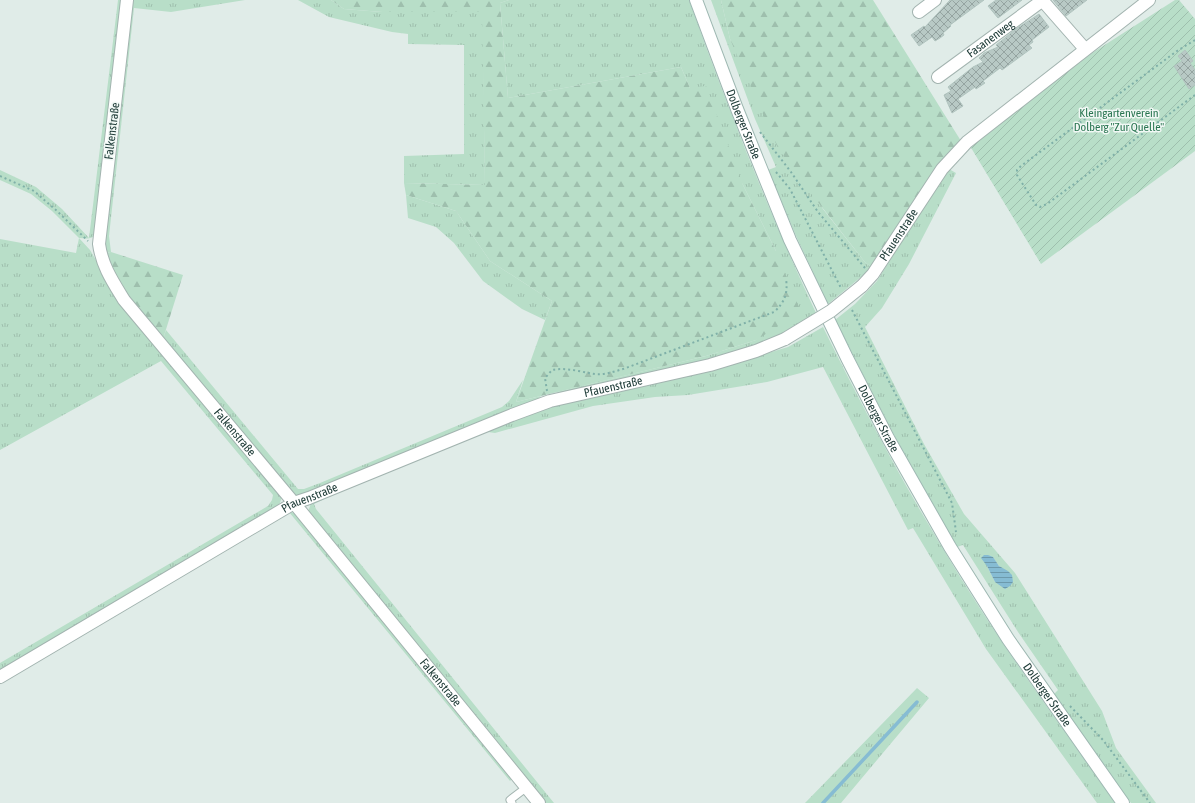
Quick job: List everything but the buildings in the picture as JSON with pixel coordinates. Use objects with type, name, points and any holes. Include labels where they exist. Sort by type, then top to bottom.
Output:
[{"type":"street","name":"Falkenstraße","points":[[127,0],[99,244],[100,254],[111,280],[124,300],[294,503],[539,803]]},
{"type":"street","name":"Dolberger Straße","points":[[696,0],[740,116],[790,240],[847,358],[888,438],[950,547],[1008,639],[1123,803]]},
{"type":"street","points":[[918,12],[935,0]]},
{"type":"street","points":[[1043,0],[1085,49]]},
{"type":"street","name":"Fasanenweg","points":[[938,77],[1043,0]]},
{"type":"street","name":"Pfauenstraße","points":[[0,677],[294,503],[550,401],[710,365],[756,351],[785,339],[831,311],[862,286],[872,274],[942,169],[967,142],[1149,0]]},
{"type":"lane","points":[[512,803],[510,800],[527,787]]},
{"type":"path","points":[[1195,40],[1177,51],[1022,166],[1017,170],[1018,175],[1036,205],[1040,207],[1047,204],[1195,96]]},
{"type":"path","points":[[760,140],[759,133],[791,172],[818,212],[860,264],[872,274]]},
{"type":"path","points":[[776,172],[790,189],[841,288]]},
{"type":"path","points":[[0,176],[34,191],[57,211],[100,254]]},
{"type":"path","points":[[550,401],[545,378],[552,370],[563,369],[597,374],[608,374],[633,366],[774,312],[781,306],[786,296],[786,279]]},
{"type":"path","points":[[851,308],[952,503],[956,533]]},
{"type":"path","points":[[1067,703],[1103,740],[1150,803]]},
{"type":"green space","points":[[118,0],[124,0],[95,235],[89,238]]},
{"type":"green space","points":[[131,0],[245,0],[171,12],[134,8],[109,236],[111,252],[105,253],[104,236]]},
{"type":"green space","points":[[298,0],[331,0],[344,9],[382,12],[483,12],[485,185],[404,183],[404,156],[464,154],[464,45],[408,44],[408,34],[392,32],[329,17]]},
{"type":"green space","points":[[331,0],[509,0],[500,3],[508,98],[681,67],[690,88],[706,86],[743,185],[776,251],[801,312],[756,340],[706,356],[516,402],[552,301],[490,261],[456,211],[406,195],[404,183],[485,185],[482,12],[382,12],[344,9]]},
{"type":"green space","points":[[509,0],[689,0],[749,158],[781,236],[816,313],[782,333],[783,336],[730,356],[561,395],[557,392],[706,356],[756,340],[776,251],[743,185],[690,88],[681,67],[508,98],[500,3]]},
{"type":"green space","points":[[711,0],[721,0],[730,39],[823,209],[864,261],[872,268],[828,304],[797,238],[768,170],[776,167],[755,119]]},
{"type":"green space","points":[[721,0],[873,0],[961,141],[872,268],[864,261],[793,170],[777,146],[730,39]]},
{"type":"green space","name":"Kleingartenverein Dolberg \"Zur Quelle\"","points":[[1175,0],[1179,0],[1195,19],[1195,151],[1041,264],[970,146],[1089,55]]},
{"type":"green space","points":[[949,169],[956,173],[909,264],[882,308],[865,327],[924,444],[964,514],[1015,573],[1102,711],[1116,748],[1156,803],[1131,803],[1053,695],[1058,690],[1018,632],[963,545],[957,547],[894,435],[835,320],[855,304],[877,281],[943,175]],"holes":[[[993,557],[1001,568],[1010,574],[1012,582],[995,582],[987,566]]]},
{"type":"green space","points":[[0,170],[36,187],[62,209],[89,238],[79,238],[52,211],[31,194],[0,180]]},
{"type":"green space","points":[[406,195],[456,211],[490,261],[552,301],[545,320],[522,309],[483,281],[454,243],[436,227],[408,218]]},
{"type":"green space","points":[[79,238],[90,250],[100,267],[281,493],[281,500],[274,511],[0,674],[0,663],[268,506],[273,495],[161,361],[0,450],[0,239],[76,253]]},
{"type":"green space","points":[[111,252],[183,275],[163,339],[128,297],[115,278],[105,253]]},
{"type":"green space","points":[[823,327],[864,409],[931,529],[1004,645],[1115,803],[1097,803],[986,649],[913,528],[908,530],[823,367],[767,382],[688,395],[655,397],[593,406],[495,433],[481,431],[556,405],[712,370],[788,347]]},
{"type":"green space","points":[[166,330],[298,489],[304,489],[320,483],[502,407],[509,401],[523,380],[516,402],[541,396],[538,399],[301,495],[295,495],[163,339]]},
{"type":"green space","points":[[341,491],[314,504],[316,509],[554,803],[543,803],[308,512],[311,503]]},
{"type":"green space","points":[[289,512],[296,513],[514,777],[510,781]]},
{"type":"green space","points":[[917,688],[929,698],[841,803],[805,803]]},
{"type":"water","points":[[984,555],[993,557],[999,566],[1012,575],[1013,582],[1010,586],[1005,589],[995,582],[981,558]]},
{"type":"waterway","points":[[823,803],[917,702]]}]
